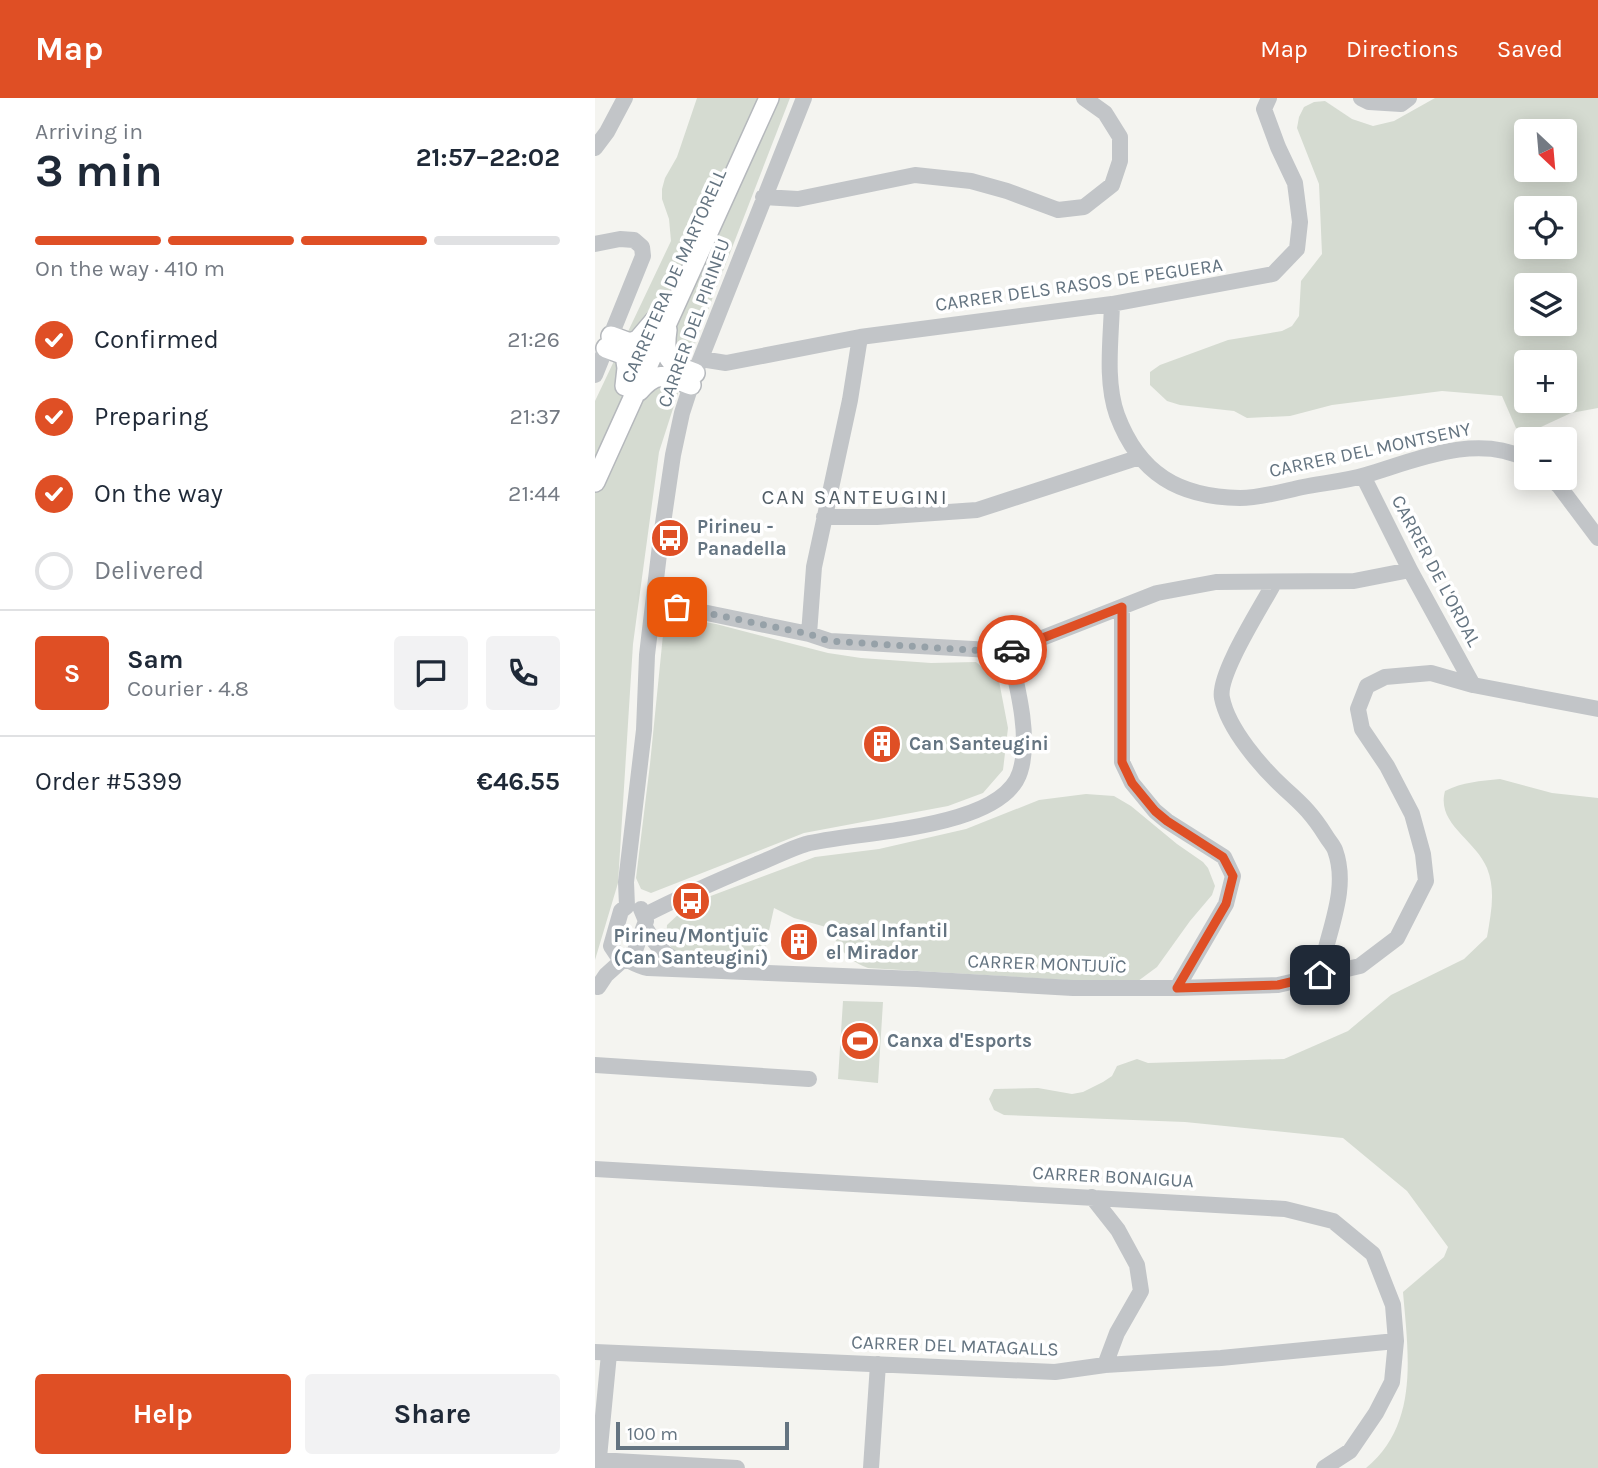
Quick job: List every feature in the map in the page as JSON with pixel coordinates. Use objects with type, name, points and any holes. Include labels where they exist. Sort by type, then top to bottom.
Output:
[{"type":"main road","name":"CARRETERA DE MARTORELL","points":[[662,319],[683,255],[757,98]]},
{"type":"main road","points":[[595,482],[620,427],[629,393],[662,319],[769,98]]},
{"type":"main road","points":[[632,351],[638,340],[662,319]]},
{"type":"main road","points":[[662,319],[668,357],[677,367],[696,372]]},
{"type":"main road","points":[[608,342],[632,351],[642,365],[623,407],[620,427]]},
{"type":"main road","name":"CARRETERA DE MARTORELL","points":[[595,456],[629,393],[632,351]]},
{"type":"main road","points":[[629,393],[658,376],[696,372]]},
{"type":"street","points":[[595,148],[625,98]]},
{"type":"street","name":"CARRER DEL PIRINEU","points":[[596,991],[621,911],[627,905],[626,882],[644,730],[647,655],[673,455],[696,372],[804,98]]},
{"type":"street","points":[[764,197],[798,199],[915,175],[971,181],[1059,210],[1084,207],[1112,184],[1120,161],[1120,137],[1105,113],[1084,98]]},
{"type":"street","name":"CARRER DELS RASOS DE PEGUERA","points":[[696,372],[726,363],[860,337],[1112,304],[1273,274],[1297,249],[1300,222],[1295,183],[1264,109],[1269,98]]},
{"type":"street","points":[[1361,98],[1370,102],[1401,104],[1409,98]]},
{"type":"street","points":[[595,244],[620,239],[634,240],[642,247],[642,260],[595,375]]},
{"type":"street","name":"CARRER DEL MONTSENY","points":[[1112,304],[1110,374],[1118,415],[1140,457],[1162,478],[1188,492],[1242,498],[1363,476],[1434,455],[1481,447],[1514,453]]},
{"type":"street","points":[[809,634],[814,567],[850,400],[860,337]]},
{"type":"street","points":[[824,517],[877,517],[977,510],[1140,457]]},
{"type":"street","name":"CARRER DE L'ORDAL","points":[[1363,476],[1409,570],[1473,684]]},
{"type":"street","points":[[1562,490],[1595,528]]},
{"type":"street","points":[[655,602],[809,634],[829,641],[1009,651],[1157,593],[1216,582],[1354,581],[1409,570]]},
{"type":"street","points":[[1275,583],[1227,668],[1221,696],[1240,738],[1276,780],[1312,814],[1335,848],[1339,898],[1320,975]]},
{"type":"street","points":[[1122,607],[1122,762],[1132,783],[1155,811],[1223,857],[1233,876],[1226,904],[1177,988]]},
{"type":"street","points":[[645,921],[689,893],[804,845],[969,815],[1005,794],[1020,773],[1023,744],[1021,715],[1009,651]]},
{"type":"street","name":"CARRER MONTJUÏC","points":[[626,957],[641,967],[1073,989],[1278,985],[1360,966],[1397,938],[1426,881],[1423,854],[1412,814],[1387,766],[1362,729],[1358,709],[1367,686],[1385,677],[1431,673],[1473,684]]},
{"type":"street","points":[[1473,684],[1598,709]]},
{"type":"street","points":[[627,905],[640,907],[653,942],[664,954],[674,961],[700,969]]},
{"type":"street","name":"CARRER DEL PIRINEU","points":[[596,991],[606,975],[637,949],[645,921]]},
{"type":"street","points":[[611,946],[617,955],[626,957]]},
{"type":"street","points":[[595,1065],[809,1079]]},
{"type":"street","name":"CARRER BONAIGUA","points":[[595,1169],[1285,1209],[1333,1222],[1373,1254],[1393,1305],[1396,1341],[1392,1382],[1376,1413],[1350,1451],[1324,1468]]},
{"type":"street","points":[[1092,1197],[1118,1230],[1137,1265],[1141,1291],[1117,1333],[1105,1365]]},
{"type":"street","name":"CARRER DEL MATAGALLS","points":[[602,1353],[1055,1372],[1105,1365],[1220,1358],[1396,1341]]},
{"type":"street","points":[[602,1353],[598,1464],[737,1468]]},
{"type":"street","points":[[871,1468],[878,1364]]},
{"type":"shaded area","points":[[697,98],[790,98],[689,359],[659,452],[633,644],[618,883],[595,960],[595,401],[671,241],[662,189],[677,157]]},
{"type":"shaded area","points":[[1435,98],[1598,98],[1598,408],[1577,412],[1577,350],[1514,350],[1514,413],[1571,413],[1541,427],[1516,427],[1502,396],[1442,391],[1332,405],[1290,416],[1247,418],[1234,411],[1167,401],[1150,385],[1150,372],[1160,365],[1228,340],[1282,331],[1292,326],[1299,316],[1301,281],[1322,254],[1319,184],[1297,128],[1299,117],[1304,107],[1325,101],[1352,119],[1373,126],[1394,121]]},
{"type":"shaded area","points":[[676,617],[716,624],[828,653],[861,658],[931,663],[976,662],[999,681],[1008,728],[1003,770],[983,793],[948,806],[804,833],[651,893],[641,889],[636,878],[664,625],[669,619]]},
{"type":"shaded area","points":[[1500,779],[1552,793],[1598,798],[1598,1468],[1366,1468],[1383,1450],[1395,1431],[1403,1409],[1408,1363],[1403,1292],[1444,1257],[1448,1247],[1407,1191],[1343,1138],[1185,1122],[1004,1115],[994,1110],[989,1099],[994,1089],[1038,1088],[1072,1094],[1083,1092],[1112,1076],[1117,1066],[1137,1059],[1148,1063],[1284,1059],[1348,1031],[1391,995],[1464,959],[1487,937],[1492,902],[1491,885],[1487,868],[1481,858],[1446,813],[1445,791],[1465,784]]},
{"type":"shaded area","points":[[1086,794],[1114,796],[1131,806],[1203,862],[1215,886],[1212,895],[1157,967],[1134,984],[868,968],[852,960],[826,927],[794,918],[774,908],[762,962],[685,958],[672,949],[669,942],[667,925],[682,911],[708,897],[815,857],[879,849],[966,829],[1039,800]]},
{"type":"shaded area","name":"Canxa d'Esports","points":[[843,1001],[883,1002],[878,1083],[838,1079]]},
{"type":"way so far","points":[[677,607],[809,634],[829,641],[986,651],[1012,650]]},
{"type":"place","name":"Pirineu - Panadella","points":[[670,538]]},
{"type":"place","name":"Can Santeugini","points":[[882,744]]},
{"type":"place","name":"Pirineu/Montjuïc (Can Santeugini)","points":[[691,901]]},
{"type":"place","name":"Casal Infantil el Mirador","points":[[799,942]]},
{"type":"place","name":"Canxa d'Esports","points":[[860,1041]]},
{"type":"district","name":"CAN SANTEUGINI","points":[[855,497]]},
{"type":"route","points":[[1012,650],[1080,621],[1122,607],[1122,762],[1132,783],[1155,811],[1223,857],[1233,876],[1226,904],[1177,988],[1278,985],[1320,975]]}]
